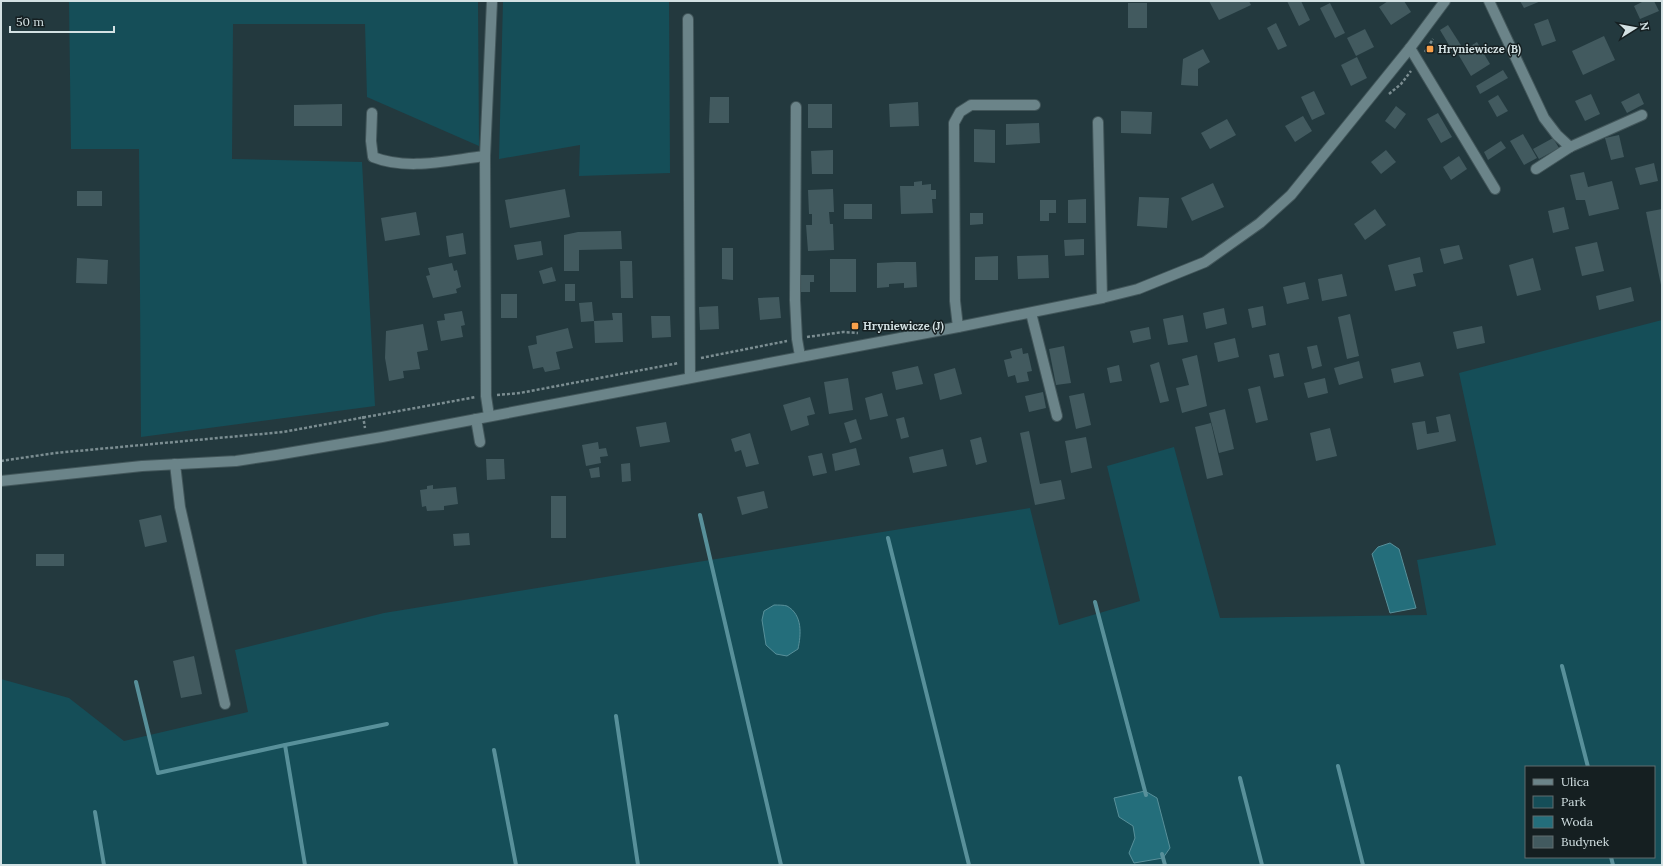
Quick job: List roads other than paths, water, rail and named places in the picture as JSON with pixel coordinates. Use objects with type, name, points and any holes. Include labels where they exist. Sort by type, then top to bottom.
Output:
[{"type":"street","points":[[489,416],[486,396],[485,156],[492,1]]},
{"type":"street","points":[[1,481],[175,464],[247,460],[476,419],[1031,313],[1138,289],[1205,262],[1260,223],[1291,195],[1410,48],[1444,1]]},
{"type":"street","points":[[1489,1],[1544,118],[1557,135],[1570,147]]},
{"type":"street","points":[[688,19],[690,377]]},
{"type":"street","points":[[1410,48],[1495,189]]},
{"type":"street","points":[[958,327],[955,301],[954,123],[960,112],[971,105],[1035,105]]},
{"type":"street","points":[[796,107],[794,300],[800,356]]},
{"type":"street","points":[[372,113],[371,141],[373,157],[386,162],[406,164],[485,156]]},
{"type":"street","points":[[1536,169],[1570,147],[1642,115]]},
{"type":"street","points":[[1098,122],[1102,298]]},
{"type":"street","points":[[1031,313],[1056,416]]},
{"type":"street","points":[[476,419],[480,442]]},
{"type":"street","points":[[175,464],[180,507],[225,704]]},
{"type":"water","points":[[1390,543],[1399,549],[1416,608],[1390,613],[1372,554],[1378,547]]},
{"type":"water","points":[[774,605],[787,606],[792,610],[796,615],[800,626],[798,649],[787,656],[776,654],[766,645],[762,620],[764,611]]},
{"type":"water","points":[[1145,791],[1157,798],[1170,848],[1163,858],[1134,863],[1129,853],[1135,838],[1133,826],[1119,817],[1114,798]]},
{"type":"waterway","points":[[700,515],[781,865]]},
{"type":"waterway","points":[[888,538],[969,865]]},
{"type":"waterway","points":[[1095,602],[1146,795]]},
{"type":"waterway","points":[[1562,666],[1588,766]]},
{"type":"waterway","points":[[136,682],[158,773],[285,745],[305,865]]},
{"type":"waterway","points":[[616,716],[638,865]]},
{"type":"waterway","points":[[285,745],[387,724]]},
{"type":"waterway","points":[[494,750],[516,865]]},
{"type":"waterway","points":[[1338,766],[1363,865]]},
{"type":"waterway","points":[[1240,778],[1262,865]]},
{"type":"waterway","points":[[95,812],[104,865]]},
{"type":"waterway","points":[[1162,854],[1165,865]]},
{"type":"waterway","points":[[1611,858],[1613,865]]},
{"type":"place","name":"Hryniewicze (B)","points":[[1430,49]]},
{"type":"place","name":"Hryniewicze (J)","points":[[855,326]]}]
